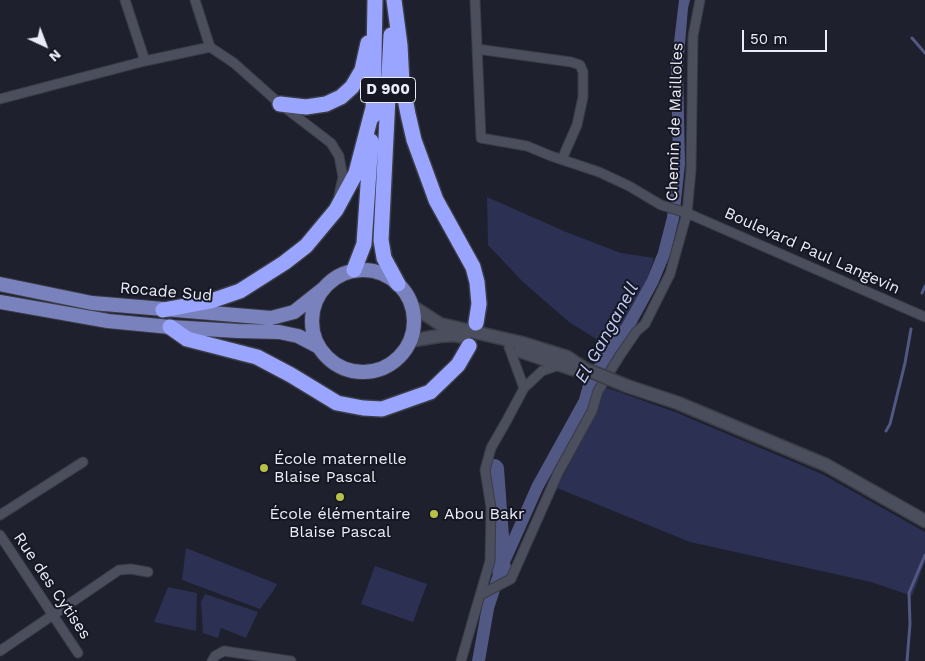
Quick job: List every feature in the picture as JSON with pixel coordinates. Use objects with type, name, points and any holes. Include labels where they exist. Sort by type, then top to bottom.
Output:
[{"type":"highway","points":[[280,104],[306,107],[326,104],[342,97],[352,87],[362,70],[367,52],[374,0]]},
{"type":"highway","name":"D 900","points":[[354,270],[364,244],[369,184],[373,108],[374,0]]},
{"type":"highway","points":[[394,0],[400,45],[402,83],[410,122],[425,172],[436,200],[473,267],[478,282],[479,304],[476,323]]},
{"type":"highway","name":"D 900","points":[[394,0],[381,240],[384,258],[398,284]]},
{"type":"highway","points":[[163,310],[211,300],[246,288],[306,246],[336,210],[356,173],[373,108]]},
{"type":"highway","points":[[170,327],[187,339],[257,357],[291,374],[338,403],[363,408],[382,409],[430,392],[458,365],[469,346]]},
{"type":"main road","points":[[354,270],[382,273],[398,284],[412,306],[413,330],[409,341],[394,361],[387,366],[370,371],[354,371],[338,365],[324,354],[313,333],[312,318],[315,303],[323,289],[337,277],[354,270]]},
{"type":"main road","name":"Rocade Sud","points":[[0,284],[92,302],[163,310],[272,318],[294,312],[323,289]]},
{"type":"main road","name":"Rocade Sud","points":[[0,302],[108,321],[170,327],[279,332],[298,336],[320,347]]},
{"type":"main road","points":[[412,306],[455,332],[509,347],[572,369],[585,369]]},
{"type":"main road","points":[[409,341],[455,332],[522,343],[567,357],[585,369],[627,386],[678,403],[818,462],[925,521]]},
{"type":"street","points":[[125,0],[145,61]]},
{"type":"street","points":[[195,0],[210,47],[234,63],[280,104],[331,143],[339,156],[343,176],[336,210]]},
{"type":"street","points":[[475,0],[477,49],[571,62],[580,65],[583,72],[583,97],[577,125],[562,159]]},
{"type":"street","name":"Chemin de Mailloles","points":[[482,594],[511,579],[558,473],[592,411],[598,391],[636,332],[646,322],[670,274],[685,213],[690,170],[693,36],[700,0]]},
{"type":"street","points":[[0,99],[145,61],[210,47]]},
{"type":"street","name":"Boulevard Paul Langevin","points":[[477,49],[481,138],[527,146],[599,172],[629,186],[661,205],[685,213],[925,317]]},
{"type":"street","points":[[509,347],[524,388]]},
{"type":"street","points":[[461,661],[482,594],[490,561],[491,508],[485,470],[491,448],[524,388],[542,370],[559,365]]},
{"type":"street","points":[[0,515],[83,462]]},
{"type":"street","name":"Rue des Cytises","points":[[0,536],[78,654]]},
{"type":"street","points":[[0,652],[119,570],[131,569],[148,572]]},
{"type":"street","points":[[212,661],[215,656],[224,651],[291,661]]},
{"type":"shaded area","points":[[679,0],[690,0],[683,68],[685,164],[679,219],[670,255],[658,284],[633,330],[616,352],[595,386],[590,404],[543,489],[506,572],[494,609],[485,661],[472,661],[482,606],[495,568],[532,484],[579,399],[584,381],[606,345],[622,324],[647,279],[658,252],[667,217],[673,164],[671,67]]},
{"type":"shaded area","points":[[487,197],[566,232],[621,253],[654,258],[647,279],[622,324],[606,345],[569,322],[523,282],[488,245]]},
{"type":"shaded area","points":[[605,387],[675,412],[822,474],[925,532],[925,562],[912,596],[871,582],[690,542],[557,488],[596,413]]},
{"type":"shaded area","points":[[186,548],[277,584],[260,609],[182,580]]},
{"type":"shaded area","points":[[375,566],[427,584],[413,622],[361,604]]},
{"type":"shaded area","points":[[168,587],[197,593],[196,631],[154,622]]},
{"type":"shaded area","points":[[205,594],[258,612],[246,638],[221,628],[218,638],[203,633],[201,602]]},
{"type":"waterway","points":[[912,38],[925,53]]},
{"type":"waterway","points":[[922,293],[925,286]]},
{"type":"waterway","points":[[886,431],[890,424],[905,363],[911,329]]},
{"type":"waterway","points":[[494,469],[499,537],[498,561],[502,570]]},
{"type":"waterway","points":[[907,661],[910,624],[909,593],[925,555]]},
{"type":"place","name":"École maternelle Blaise Pascal","points":[[264,468]]},
{"type":"place","name":"École élémentaire Blaise Pascal","points":[[340,497]]},
{"type":"place","name":"Abou Bakr","points":[[434,514]]},
{"type":"water label","name":"El Ganganell","points":[[607,333]]}]
